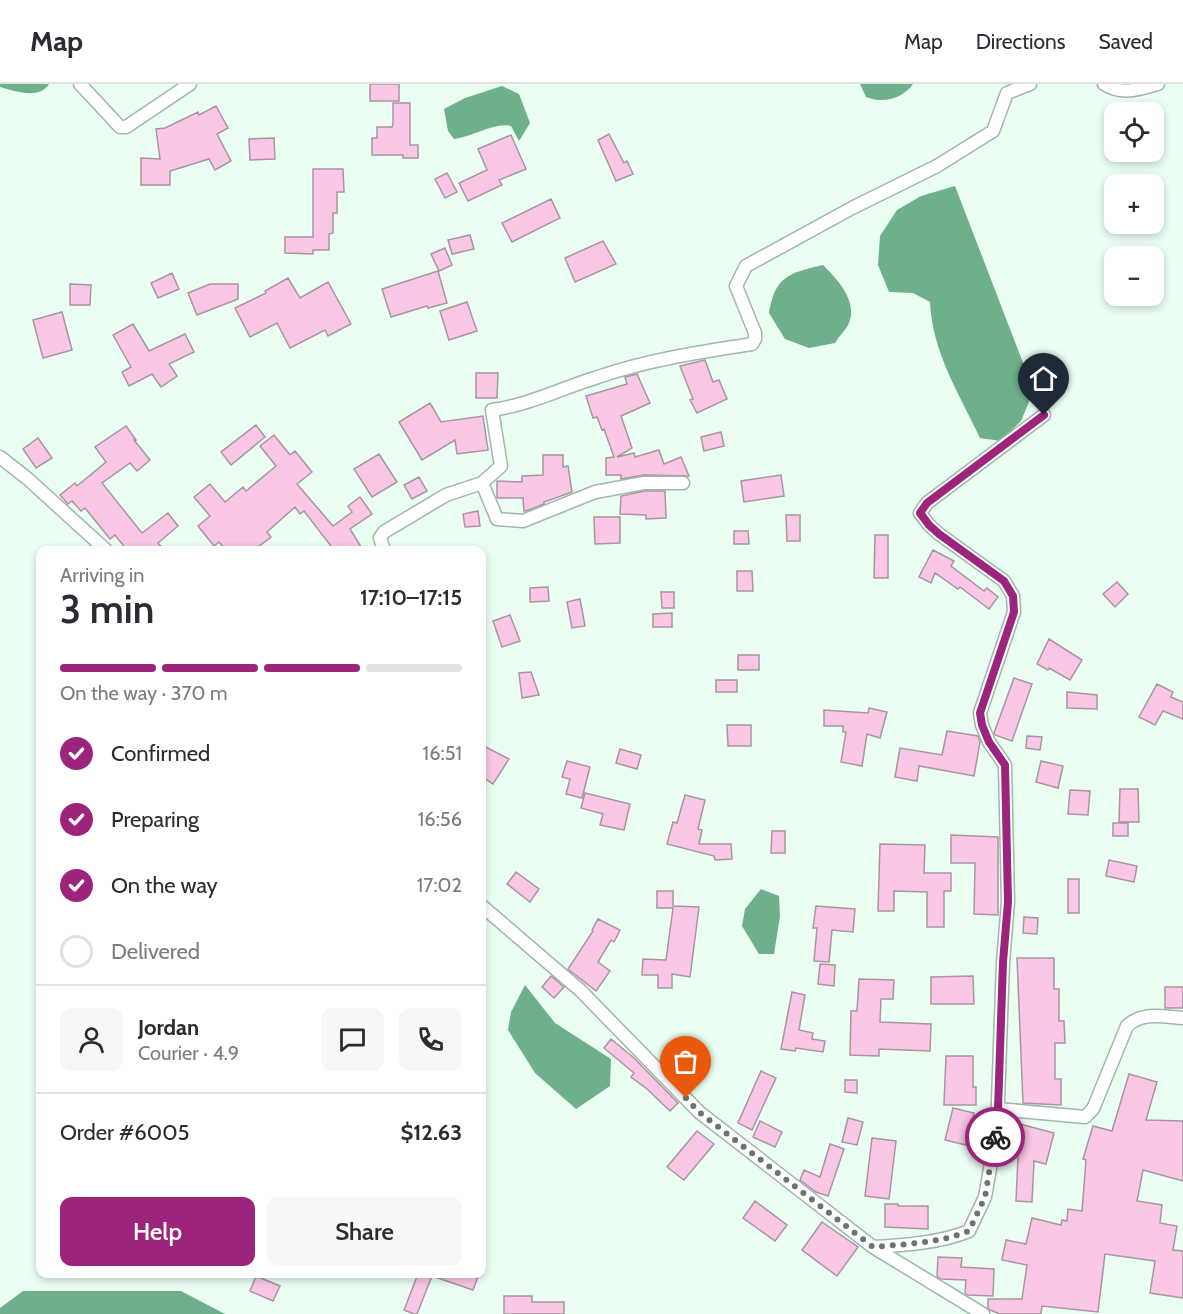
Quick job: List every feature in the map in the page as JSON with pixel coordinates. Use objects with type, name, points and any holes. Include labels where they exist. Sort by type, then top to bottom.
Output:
[{"type":"street","points":[[80,84],[120,127],[126,127],[190,84]]},
{"type":"street","points":[[383,546],[380,538],[384,531],[446,495],[482,483],[501,466],[492,410],[516,407],[599,376],[689,354],[752,344],[756,339],[755,333],[736,286],[746,266],[852,208],[937,166],[993,131],[1007,93],[1030,84]]},
{"type":"street","points":[[1104,84],[1114,91],[1124,92],[1158,84]]},
{"type":"street","points":[[873,1247],[909,1244],[956,1236],[969,1231],[985,1197],[997,1130],[1003,962],[1008,902],[1005,765],[989,742],[980,713],[1014,612],[1013,596],[1004,581],[939,534],[920,513],[927,503],[1044,415]]},
{"type":"street","points":[[0,457],[28,479],[102,546]]},
{"type":"street","points":[[482,483],[497,519],[523,521],[596,492],[644,483],[683,483]]},
{"type":"street","points":[[486,909],[580,990],[699,1112],[873,1247],[982,1314]]},
{"type":"street","points":[[998,1109],[1085,1117],[1093,1109],[1127,1026],[1135,1018],[1144,1016],[1183,1018]]},
{"type":"shaded area","points":[[0,84],[49,84],[39,92],[26,93],[0,87]]},
{"type":"shaded area","points":[[860,84],[913,84],[898,97],[879,100],[866,97]]},
{"type":"shaded area","points":[[502,86],[519,94],[530,123],[519,141],[511,126],[504,125],[454,139],[448,131],[444,109],[465,98]]},
{"type":"shaded area","points":[[955,186],[1025,368],[1031,397],[1021,421],[1001,441],[980,438],[941,355],[930,302],[913,293],[889,292],[878,265],[880,236],[897,210],[921,196]]},
{"type":"shaded area","points":[[823,265],[845,291],[851,307],[851,315],[848,326],[835,343],[809,348],[785,339],[769,313],[775,291],[786,278]]},
{"type":"shaded area","points":[[761,889],[779,896],[780,916],[774,954],[759,954],[742,926],[745,909]]},
{"type":"shaded area","points":[[525,985],[555,1023],[611,1059],[610,1086],[576,1109],[535,1073],[508,1030],[511,1012]]},
{"type":"shaded area","points":[[23,1291],[181,1291],[225,1314],[0,1314],[0,1308]]},
{"type":"building","points":[[370,84],[399,84],[399,101],[370,101]]},
{"type":"building","points":[[393,103],[410,103],[410,145],[418,145],[418,158],[403,158],[403,155],[372,155],[372,138],[377,138],[377,127],[392,127]]},
{"type":"building","points":[[216,106],[228,128],[217,134],[231,161],[215,170],[209,159],[170,171],[170,185],[141,185],[141,158],[160,159],[156,129],[165,128],[198,112],[199,115]]},
{"type":"building","points":[[609,134],[624,163],[627,161],[633,174],[616,181],[598,140]]},
{"type":"building","points":[[511,135],[526,169],[499,180],[502,185],[468,201],[459,183],[487,170],[478,149]]},
{"type":"building","points":[[274,138],[275,159],[250,160],[249,139]]},
{"type":"building","points":[[313,169],[343,169],[344,192],[337,192],[337,213],[333,213],[333,233],[329,234],[329,250],[313,250],[313,254],[285,253],[285,237],[313,237]]},
{"type":"building","points":[[447,173],[457,192],[445,198],[435,179]]},
{"type":"building","points":[[551,199],[560,218],[512,242],[502,223]]},
{"type":"building","points":[[470,235],[474,249],[452,254],[448,240]]},
{"type":"building","points":[[603,241],[616,264],[575,282],[565,258]]},
{"type":"building","points":[[445,248],[452,265],[439,271],[431,254]]},
{"type":"building","points":[[438,271],[447,303],[428,308],[427,306],[391,317],[382,289]]},
{"type":"building","points":[[172,273],[179,289],[158,298],[151,283]]},
{"type":"building","points":[[288,278],[300,298],[328,282],[351,324],[328,336],[325,330],[290,348],[277,323],[250,337],[235,308],[266,293],[265,291]]},
{"type":"building","points":[[70,284],[91,285],[90,305],[70,305]]},
{"type":"building","points":[[210,284],[238,284],[238,299],[197,315],[188,293]]},
{"type":"building","points":[[467,302],[477,331],[449,340],[440,311]]},
{"type":"building","points":[[62,312],[72,350],[43,358],[33,320]]},
{"type":"building","points":[[133,324],[149,351],[185,334],[194,352],[169,364],[177,376],[161,387],[152,374],[129,386],[122,372],[131,367],[113,335]]},
{"type":"building","points":[[705,360],[713,382],[719,380],[727,399],[697,413],[690,400],[693,399],[680,366]]},
{"type":"building","points":[[476,373],[498,373],[497,398],[476,398]]},
{"type":"building","points":[[637,374],[650,403],[621,416],[632,448],[617,457],[634,453],[635,457],[659,450],[664,464],[681,457],[689,476],[644,475],[621,479],[621,475],[606,475],[606,458],[614,457],[604,429],[602,430],[597,417],[593,418],[586,396],[627,384],[625,377]]},
{"type":"building","points":[[430,403],[441,422],[483,416],[488,450],[457,454],[455,440],[422,460],[399,422]]},
{"type":"building","points":[[256,425],[265,437],[231,465],[221,452]]},
{"type":"building","points":[[126,426],[150,460],[137,471],[130,463],[102,483],[142,533],[168,513],[178,526],[158,543],[161,546],[124,546],[115,535],[110,539],[85,508],[81,511],[72,501],[68,504],[60,495],[75,483],[77,486],[106,462],[95,447]]},
{"type":"building","points":[[721,432],[724,446],[704,451],[701,437]]},
{"type":"building","points":[[274,435],[290,455],[295,451],[312,472],[297,484],[333,526],[352,512],[348,506],[360,497],[372,514],[350,529],[361,546],[331,546],[304,511],[300,514],[295,507],[267,532],[271,537],[259,546],[222,546],[219,542],[214,546],[198,526],[210,516],[194,497],[210,484],[225,502],[243,487],[246,491],[276,466],[260,446]]},
{"type":"building","points":[[38,438],[52,458],[36,468],[23,449]]},
{"type":"building","points":[[379,454],[397,482],[372,497],[354,469]]},
{"type":"building","points":[[543,455],[563,455],[563,467],[568,466],[572,492],[526,511],[524,511],[523,498],[497,498],[497,481],[522,482],[522,476],[543,475]]},
{"type":"building","points":[[781,475],[784,496],[744,502],[741,481]]},
{"type":"building","points":[[419,477],[427,491],[412,499],[404,485]]},
{"type":"building","points":[[645,491],[665,491],[666,518],[646,519],[646,515],[620,514],[621,496]]},
{"type":"building","points":[[478,511],[480,526],[465,527],[463,514]]},
{"type":"building","points":[[786,515],[800,515],[800,541],[787,541]]},
{"type":"building","points":[[594,517],[620,517],[620,543],[595,544]]},
{"type":"building","points":[[734,531],[748,531],[749,544],[734,544]]},
{"type":"building","points":[[875,535],[888,535],[888,578],[874,578]]},
{"type":"building","points":[[933,550],[954,561],[951,566],[984,591],[987,588],[998,597],[989,609],[960,587],[958,589],[935,573],[931,583],[919,577]]},
{"type":"building","points":[[737,571],[752,571],[753,591],[737,591]]},
{"type":"building","points":[[1117,582],[1128,594],[1115,607],[1103,594]]},
{"type":"building","points":[[548,587],[549,601],[530,602],[530,588]]},
{"type":"building","points":[[661,592],[674,592],[674,608],[662,608]]},
{"type":"building","points":[[580,599],[585,626],[572,628],[567,602]]},
{"type":"building","points":[[672,613],[672,627],[653,627],[653,614]]},
{"type":"building","points":[[510,615],[520,641],[502,647],[493,621]]},
{"type":"building","points":[[1049,639],[1082,660],[1070,680],[1037,664]]},
{"type":"building","points":[[738,655],[759,655],[759,670],[738,670]]},
{"type":"building","points":[[531,672],[539,695],[522,698],[519,673]]},
{"type":"building","points":[[1014,678],[1032,684],[1012,741],[994,733]]},
{"type":"building","points":[[716,680],[737,680],[737,692],[716,692]]},
{"type":"building","points":[[1157,684],[1173,692],[1171,697],[1183,702],[1183,719],[1163,711],[1155,725],[1139,717]]},
{"type":"building","points":[[1067,692],[1097,695],[1097,709],[1067,708]]},
{"type":"building","points":[[869,708],[887,712],[880,738],[867,734],[862,766],[841,762],[846,732],[843,732],[843,726],[824,726],[824,710],[868,713]]},
{"type":"building","points":[[727,725],[751,725],[751,746],[728,746]]},
{"type":"building","points":[[947,731],[978,736],[980,742],[974,776],[919,766],[917,781],[895,777],[900,748],[942,755]]},
{"type":"building","points":[[1027,736],[1042,737],[1040,750],[1026,748]]},
{"type":"building","points":[[486,747],[509,759],[493,784],[486,780]]},
{"type":"building","points":[[620,749],[641,755],[637,769],[616,763]]},
{"type":"building","points":[[567,761],[590,767],[582,798],[566,794],[570,779],[562,777]]},
{"type":"building","points":[[1041,761],[1063,766],[1058,788],[1036,782]]},
{"type":"building","points":[[1120,789],[1138,789],[1139,822],[1119,822]]},
{"type":"building","points":[[1070,790],[1090,791],[1088,815],[1068,814]]},
{"type":"building","points":[[585,793],[630,804],[624,830],[600,825],[603,814],[581,808]]},
{"type":"building","points":[[685,795],[705,800],[698,829],[702,830],[699,844],[731,844],[732,859],[715,860],[714,856],[667,844],[673,822],[677,823]]},
{"type":"building","points":[[1113,823],[1128,823],[1128,836],[1113,836]]},
{"type":"building","points":[[772,831],[785,831],[785,853],[771,853]]},
{"type":"building","points":[[951,835],[998,837],[998,915],[974,914],[975,863],[951,863]]},
{"type":"building","points":[[880,844],[925,845],[924,873],[951,873],[951,891],[944,891],[944,927],[927,927],[927,892],[894,891],[894,911],[878,911]]},
{"type":"building","points":[[1109,860],[1137,866],[1134,882],[1106,876]]},
{"type":"building","points":[[516,872],[539,889],[530,902],[507,884]]},
{"type":"building","points":[[1068,879],[1079,879],[1079,913],[1068,913]]},
{"type":"building","points":[[657,891],[673,891],[673,906],[699,907],[690,977],[672,974],[672,988],[658,988],[658,975],[642,975],[643,959],[666,960],[673,908],[657,908]]},
{"type":"building","points":[[816,906],[855,909],[853,932],[832,930],[829,962],[814,961],[817,928],[813,928]]},
{"type":"building","points":[[1024,917],[1038,918],[1037,934],[1023,933]]},
{"type":"building","points":[[598,919],[620,930],[614,942],[611,940],[598,962],[610,971],[596,991],[568,969],[593,931]]},
{"type":"building","points":[[1017,958],[1054,958],[1054,989],[1059,989],[1059,1021],[1064,1021],[1065,1043],[1055,1043],[1055,1079],[1061,1079],[1061,1105],[1023,1103]]},
{"type":"building","points":[[820,964],[835,965],[834,986],[818,984]]},
{"type":"building","points":[[551,976],[564,987],[554,998],[542,987]]},
{"type":"building","points":[[973,976],[974,1004],[931,1004],[931,977]]},
{"type":"building","points":[[859,979],[894,980],[893,999],[881,999],[880,1022],[931,1024],[930,1051],[879,1049],[879,1056],[850,1055],[851,1011],[857,1011]]},
{"type":"building","points":[[1165,987],[1183,987],[1183,1008],[1165,1008]]},
{"type":"building","points":[[792,992],[805,995],[799,1030],[813,1033],[812,1039],[825,1041],[823,1052],[796,1048],[795,1051],[781,1049]]},
{"type":"building","points":[[611,1039],[634,1058],[678,1103],[670,1111],[631,1077],[634,1073],[604,1048]]},
{"type":"building","points":[[946,1056],[973,1056],[973,1087],[976,1087],[976,1105],[944,1105]]},
{"type":"building","points":[[761,1071],[776,1078],[752,1130],[738,1123]]},
{"type":"building","points":[[1129,1074],[1157,1082],[1146,1120],[1183,1121],[1183,1181],[1143,1170],[1137,1201],[1162,1205],[1160,1223],[1177,1226],[1173,1250],[1183,1251],[1183,1298],[1150,1293],[1155,1261],[1105,1254],[1098,1312],[1042,1306],[1041,1314],[1000,1314],[990,1310],[988,1299],[1022,1299],[1027,1265],[1002,1260],[1006,1240],[1026,1244],[1032,1218],[1061,1225],[1062,1220],[1067,1221],[1068,1209],[1082,1211],[1086,1160],[1083,1159],[1093,1126],[1112,1131]]},
{"type":"building","points":[[845,1080],[857,1080],[857,1093],[845,1092]]},
{"type":"building","points":[[953,1108],[974,1113],[966,1145],[945,1140]]},
{"type":"building","points":[[848,1118],[863,1122],[857,1145],[842,1142]]},
{"type":"building","points":[[760,1121],[782,1132],[775,1147],[753,1137]]},
{"type":"building","points":[[1020,1124],[1054,1133],[1046,1164],[1034,1161],[1032,1202],[1016,1201],[1018,1157],[1012,1156]]},
{"type":"building","points":[[697,1131],[714,1144],[684,1180],[667,1167]]},
{"type":"building","points":[[872,1138],[896,1141],[889,1199],[865,1196]]},
{"type":"building","points":[[830,1144],[844,1149],[828,1196],[816,1192],[800,1180],[804,1170],[820,1177]]},
{"type":"building","points":[[755,1201],[787,1225],[775,1241],[743,1218]]},
{"type":"building","points":[[885,1204],[928,1206],[928,1229],[885,1227]]},
{"type":"building","points":[[822,1222],[858,1247],[837,1276],[802,1250]]},
{"type":"building","points":[[938,1257],[962,1258],[961,1267],[994,1269],[993,1296],[967,1295],[965,1293],[966,1280],[941,1279],[937,1276]]},
{"type":"building","points":[[255,1278],[280,1286],[273,1301],[250,1291]]},
{"type":"building","points":[[416,1278],[431,1278],[417,1314],[404,1310]]},
{"type":"building","points":[[438,1278],[478,1278],[473,1290]]},
{"type":"building","points":[[504,1296],[532,1296],[532,1302],[564,1302],[564,1314],[504,1314]]},
{"type":"way so far","points":[[686,1098],[699,1112],[873,1247],[909,1244],[956,1236],[969,1231],[985,1197],[995,1137]]},
{"type":"route","points":[[995,1137],[1008,902],[1005,765],[989,742],[980,713],[1014,612],[1013,596],[1004,581],[939,534],[920,513],[927,503],[1044,415]]}]
